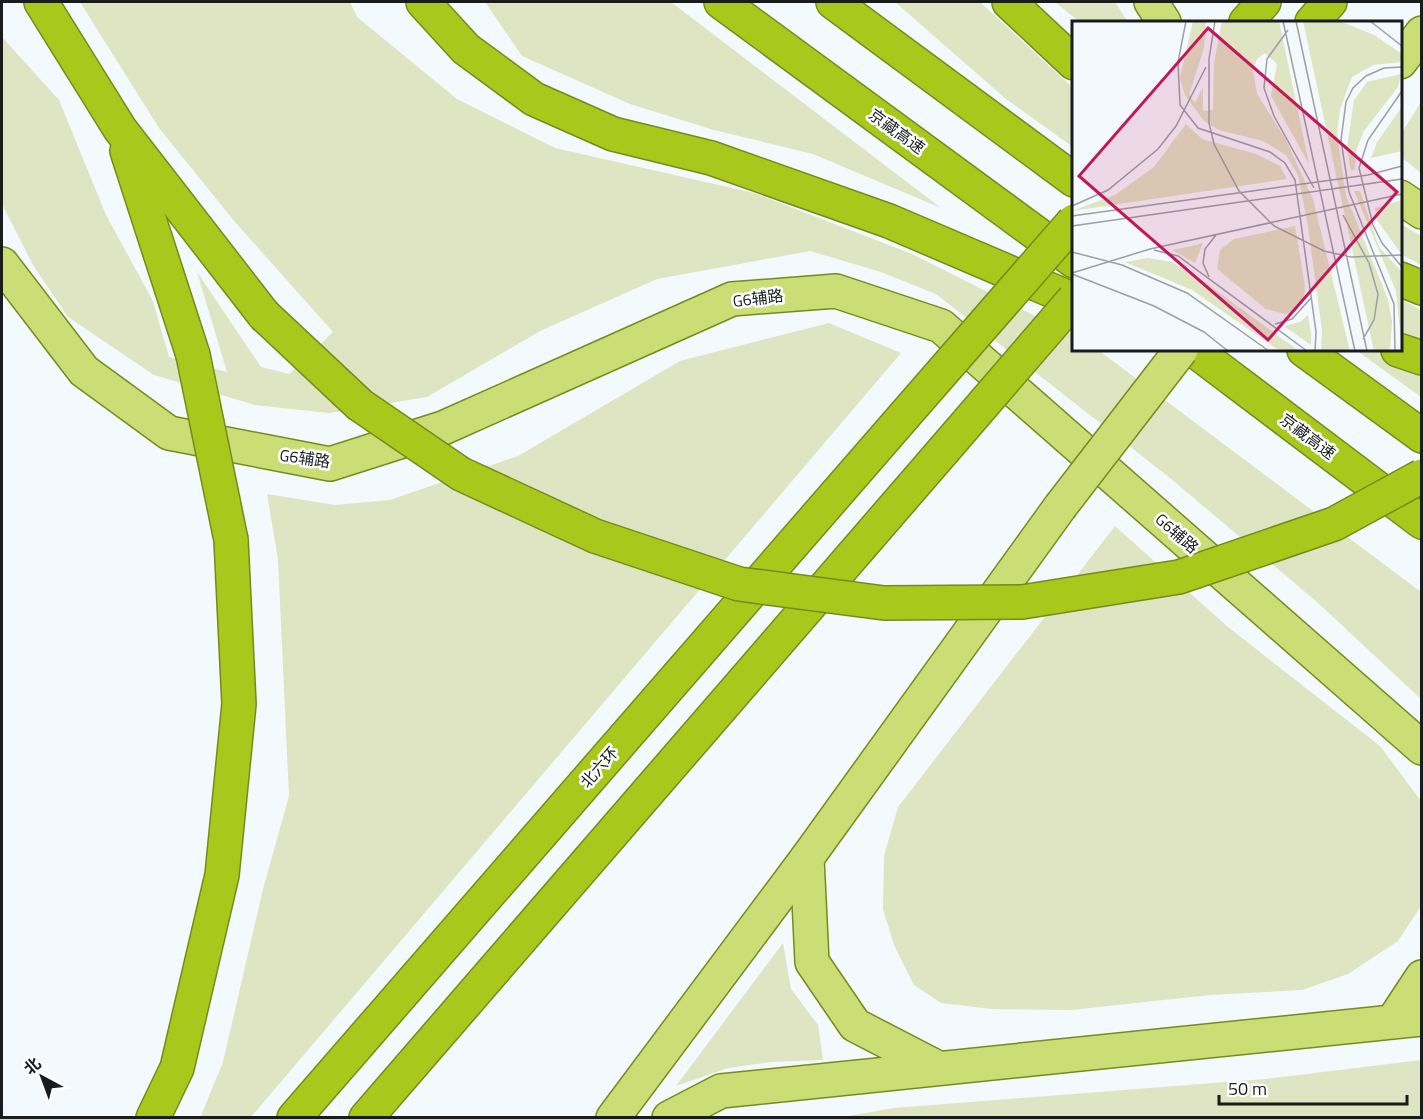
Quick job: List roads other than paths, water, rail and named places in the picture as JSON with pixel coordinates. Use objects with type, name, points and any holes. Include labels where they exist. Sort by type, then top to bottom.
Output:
[{"type":"highway","points":[[41,2],[120,129],[264,315],[360,405],[461,474],[595,536],[740,584],[884,603],[1022,602],[1179,578],[1334,524],[1422,476]]},
{"type":"highway","points":[[423,2],[466,49],[534,99],[613,134],[711,158],[889,221],[1072,299]]},
{"type":"highway","name":"京藏高速","points":[[721,2],[1072,260]]},
{"type":"highway","points":[[833,2],[1069,176]]},
{"type":"highway","points":[[1009,2],[1072,61]]},
{"type":"highway","points":[[1246,21],[1258,2]]},
{"type":"highway","points":[[1246,21],[1264,2]]},
{"type":"highway","points":[[1313,21],[1330,2]]},
{"type":"highway","points":[[120,129],[193,355],[231,540],[239,704],[222,874],[177,1068],[153,1118]]},
{"type":"highway","name":"北六环","points":[[294,1118],[1072,223]]},
{"type":"highway","points":[[1402,279],[1422,288]]},
{"type":"highway","points":[[366,1118],[1072,302]]},
{"type":"highway","name":"京藏高速","points":[[1192,351],[1422,522]]},
{"type":"highway","points":[[1305,351],[1422,436]]},
{"type":"highway","points":[[1401,351],[1422,358]]},
{"type":"main road","points":[[1151,2],[1163,21]]},
{"type":"main road","points":[[1402,61],[1422,33]]},
{"type":"main road","points":[[1402,198],[1422,212]]},
{"type":"main road","name":"G6辅路","points":[[2,264],[84,371],[169,433],[330,464],[443,428],[732,299],[836,291],[941,326],[1422,748]]},
{"type":"main road","points":[[613,1118],[807,858],[1060,507],[1192,351]]},
{"type":"main road","points":[[807,858],[812,962],[855,1025],[938,1068]]},
{"type":"main road","points":[[669,1118],[721,1091],[1407,1020],[1422,977]]}]
